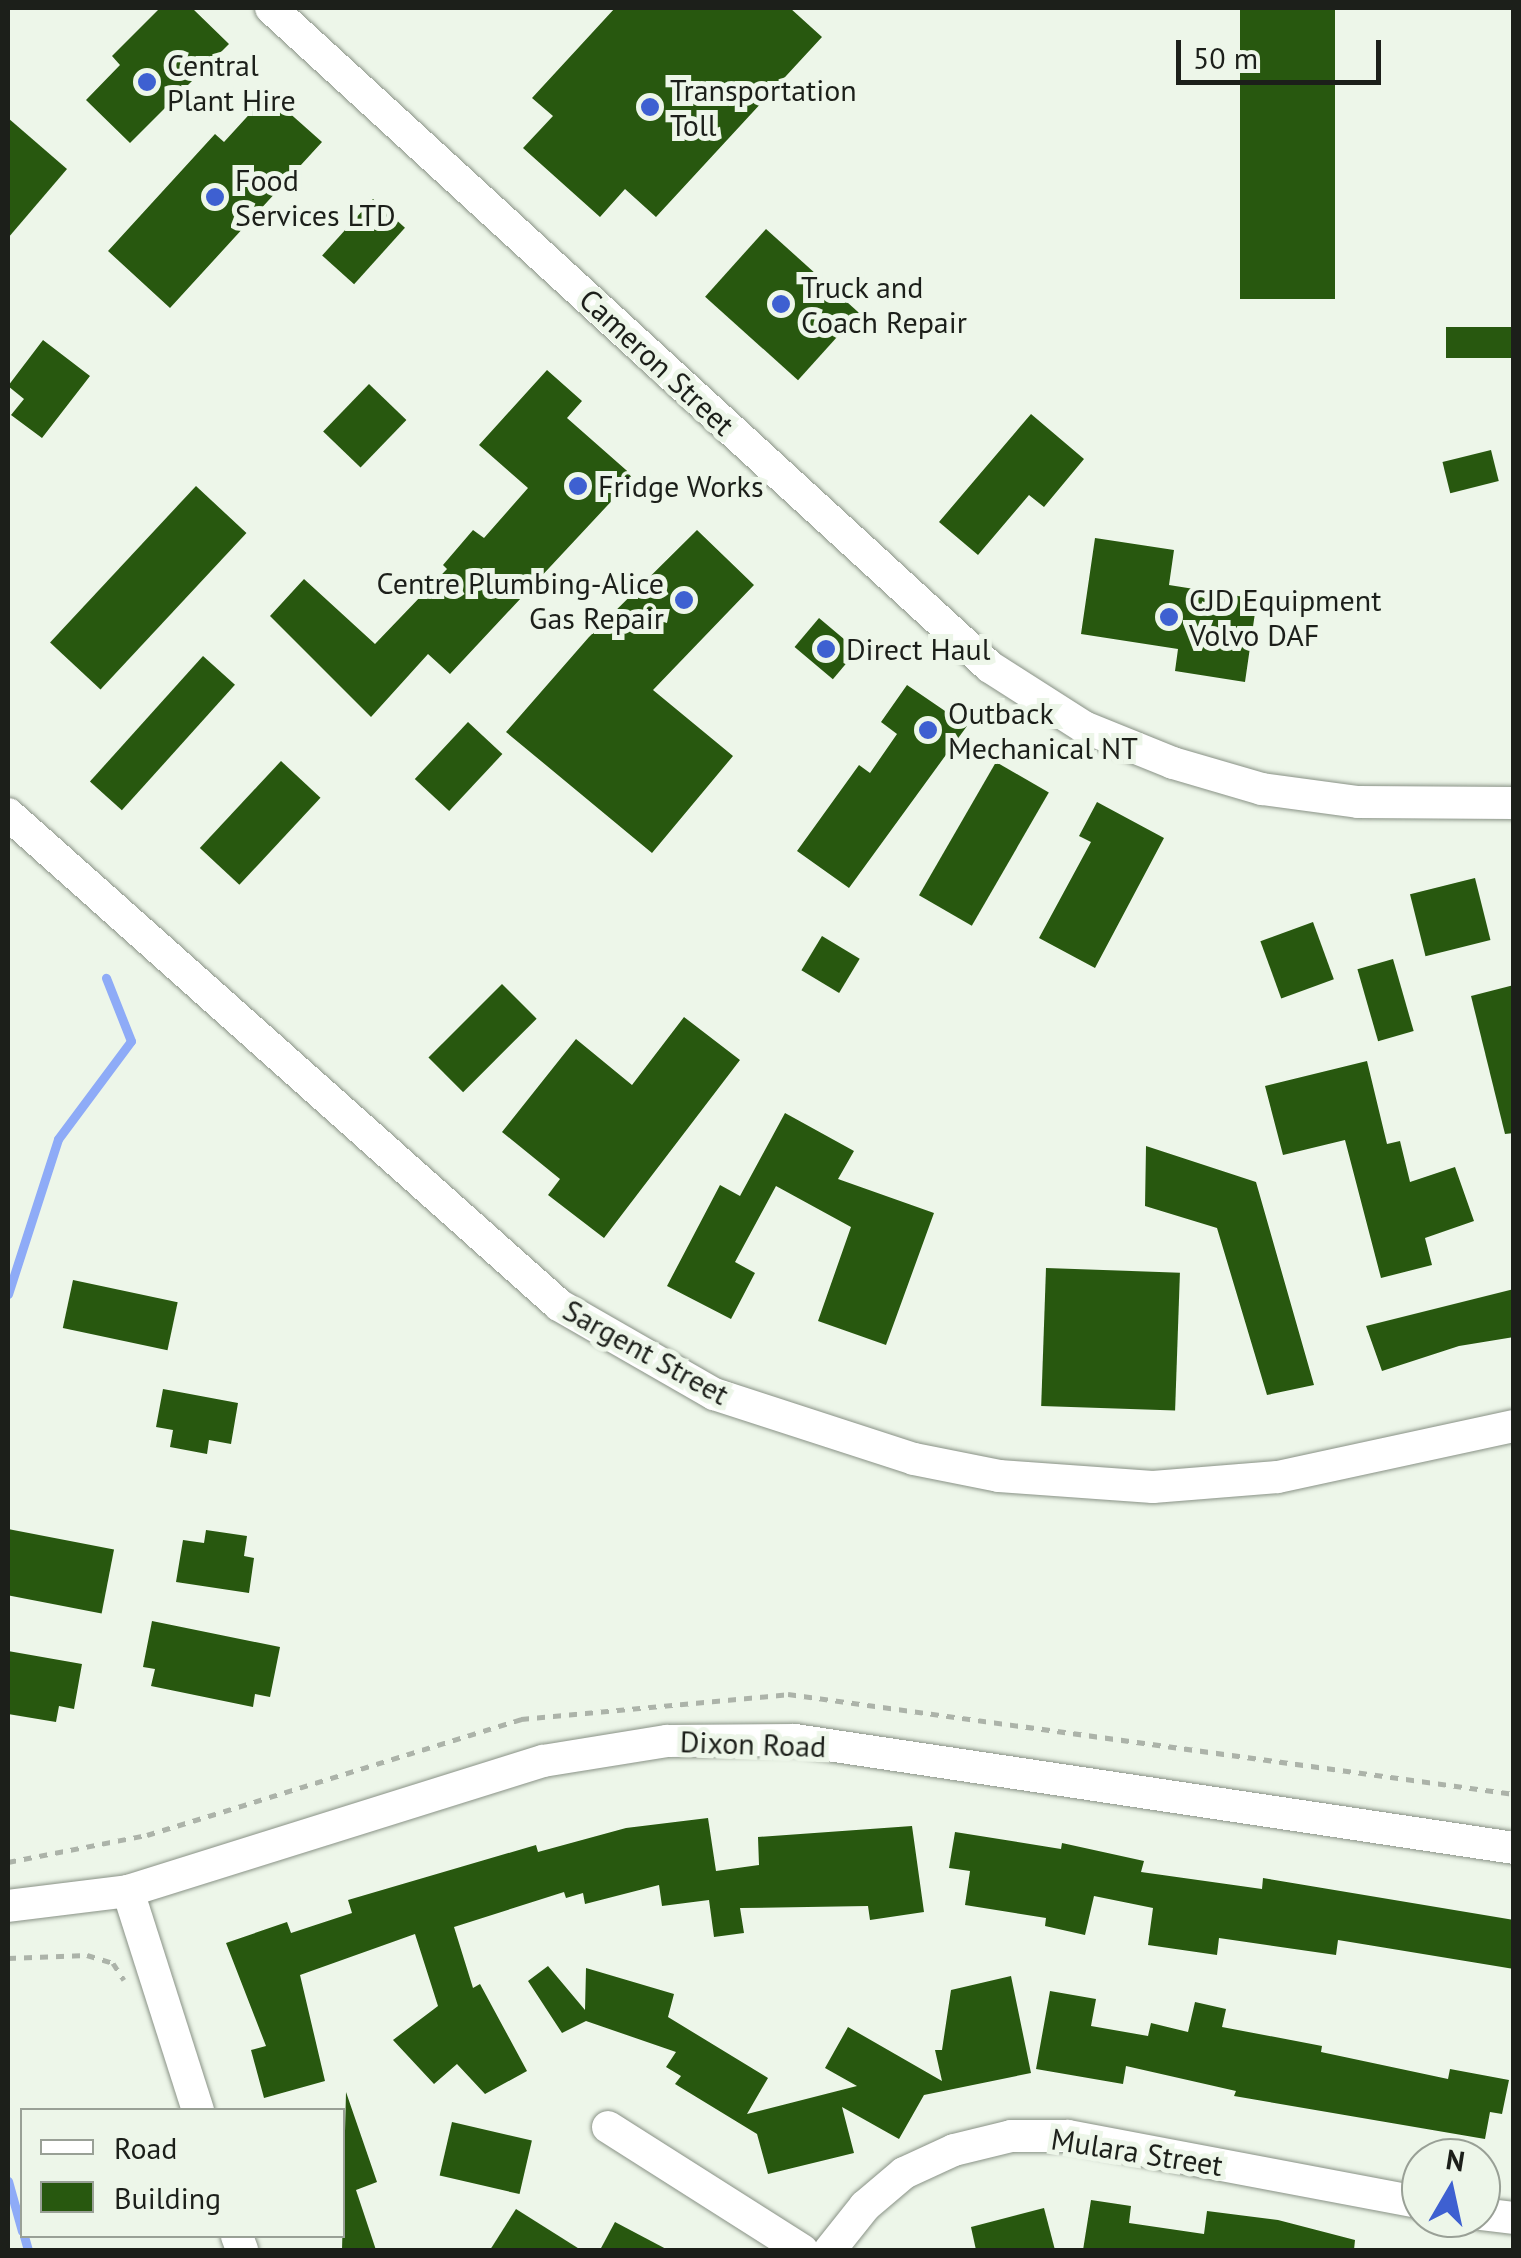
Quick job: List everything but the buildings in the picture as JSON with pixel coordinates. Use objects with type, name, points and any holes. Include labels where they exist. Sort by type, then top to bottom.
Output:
[{"type":"street","name":"Cameron Street","points":[[271,8],[990,667],[1084,727],[1173,763],[1262,789],[1358,802],[1514,803]]},
{"type":"street","name":"Sargent Street","points":[[8,814],[558,1305],[714,1394],[914,1459],[999,1476],[1153,1487],[1278,1477],[1514,1426]]},
{"type":"street","name":"Dixon Road","points":[[8,1906],[128,1891],[543,1761],[667,1741],[795,1740],[1514,1848]]},
{"type":"street","points":[[128,1891],[197,2108]]},
{"type":"street","points":[[608,2127],[802,2250]]},
{"type":"street","name":"Mulara Street","points":[[830,2250],[865,2206],[904,2173],[954,2150],[1010,2136],[1068,2136],[1401,2199]]},
{"type":"path","points":[[8,1958],[87,1954],[113,1963],[129,1988]]},
{"type":"waterway","points":[[8,1294],[58,1139],[131,1041],[106,978]]},
{"type":"waterway","points":[[8,2181],[20,2224]]},
{"type":"waterway","points":[[25,2238],[28,2250]]},
{"type":"place","name":"Central Plant Hire","points":[[147,82]]},
{"type":"place","name":"Transportation Toll","points":[[650,107]]},
{"type":"place","name":"Food Services LTD","points":[[215,197]]},
{"type":"place","name":"Truck and Coach Repair","points":[[781,304]]},
{"type":"place","name":"Fridge Works","points":[[578,486]]},
{"type":"place","name":"Centre Plumbing-Alice Gas Repair","points":[[684,600]]},
{"type":"place","name":"CJD Equipment Volvo DAF","points":[[1169,617]]},
{"type":"place","name":"Direct Haul","points":[[826,649]]},
{"type":"place","name":"Outback Mechanical NT","points":[[928,730]]}]
